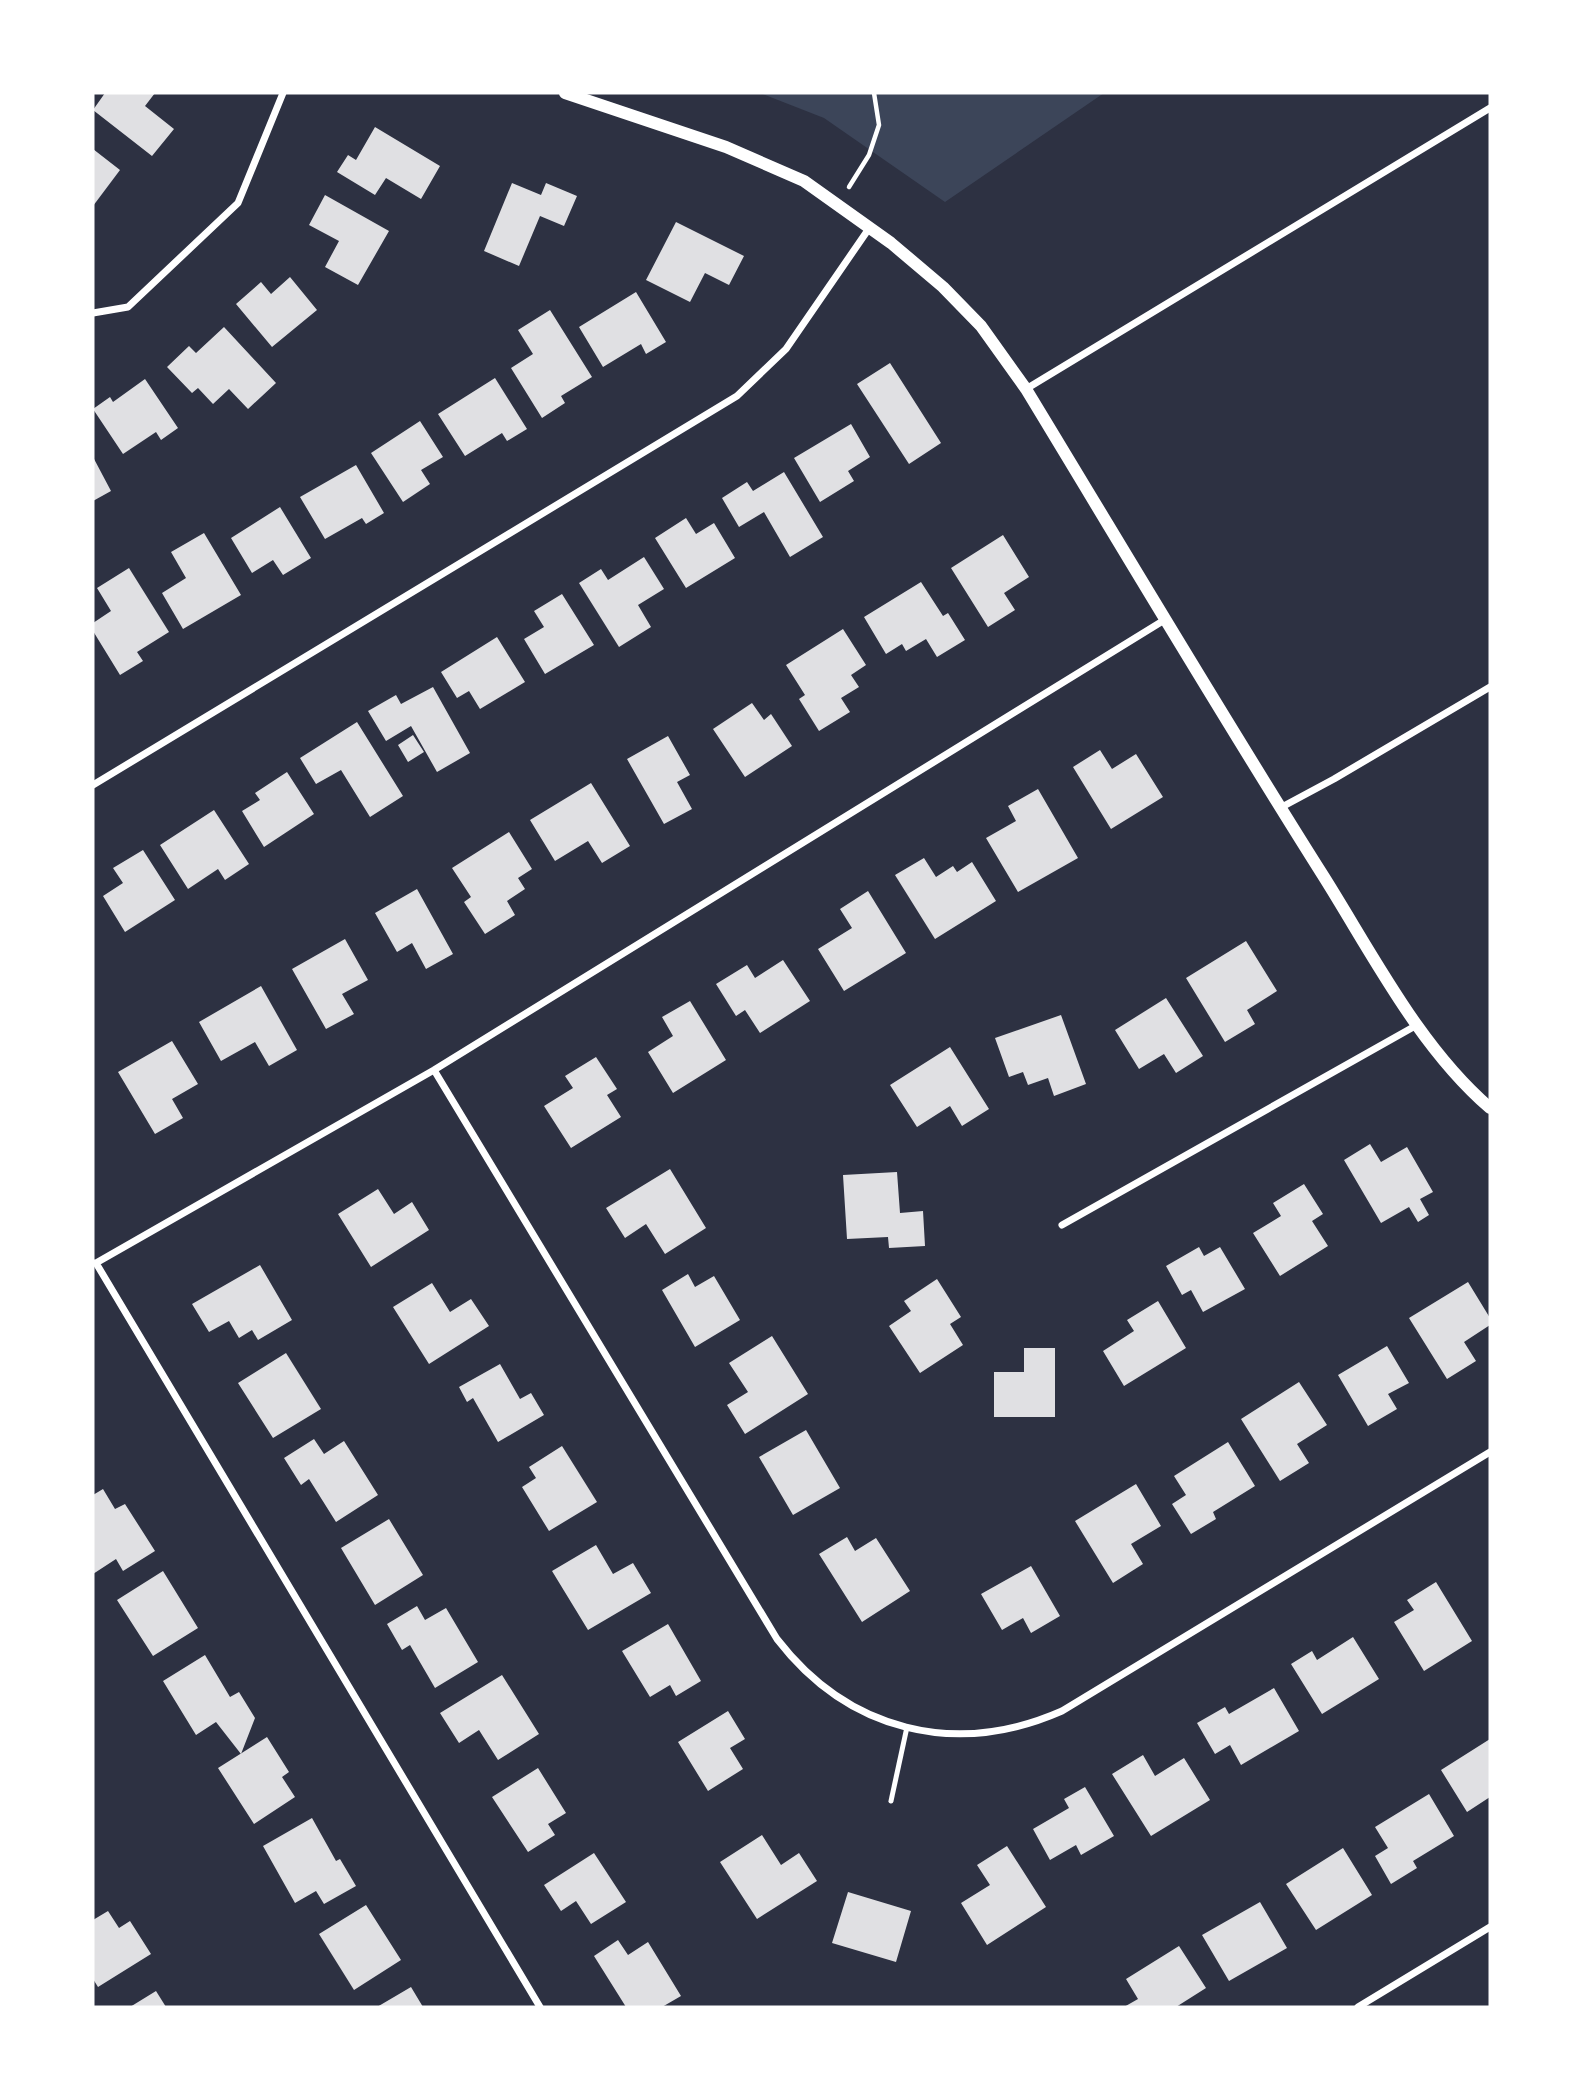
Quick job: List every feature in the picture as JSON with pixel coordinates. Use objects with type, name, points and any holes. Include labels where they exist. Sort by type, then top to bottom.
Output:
[{"type":"street","points":[[93,313],[128,307],[238,203],[283,93]]},
{"type":"street","points":[[565,93],[726,147],[804,181],[891,243],[965,308],[995,343],[1026,389],[1280,808],[1417,1025],[1444,1063],[1490,1108]]},
{"type":"street","points":[[1026,389],[1490,108]]},
{"type":"street","points":[[93,785],[737,396],[786,349],[870,227]]},
{"type":"street","points":[[540,2007],[94,1263],[434,1070],[1166,619]]},
{"type":"street","points":[[1280,808],[1490,687]]},
{"type":"street","points":[[1062,1225],[1417,1025]]},
{"type":"street","points":[[434,1070],[777,1639],[802,1669],[834,1695],[874,1717],[907,1727],[944,1733],[982,1732],[1038,1721],[1062,1711],[1490,1452]]},
{"type":"street","points":[[1358,2007],[1490,1927]]},
{"type":"lane","points":[[891,1801],[907,1727]]},
{"type":"path","points":[[838,205],[869,155],[879,125],[874,93]]},
{"type":"shaded area","points":[[760,93],[1104,93],[945,202],[824,118]]},
{"type":"building","points":[[105,93],[155,93],[145,106],[174,129],[152,156],[93,110]]},
{"type":"building","points":[[375,127],[440,166],[421,199],[386,178],[375,195],[337,172],[348,155],[356,160]]},
{"type":"building","points":[[93,149],[120,170],[93,206]]},
{"type":"building","points":[[512,183],[541,195],[546,183],[577,196],[564,226],[540,216],[519,266],[484,251]]},
{"type":"building","points":[[325,195],[389,231],[358,285],[325,267],[339,241],[309,225]]},
{"type":"building","points":[[676,222],[744,256],[729,285],[705,273],[690,302],[646,280]]},
{"type":"building","points":[[290,277],[317,310],[272,347],[236,304],[261,282],[271,294]]},
{"type":"building","points":[[636,292],[666,342],[646,354],[641,344],[603,367],[579,327]]},
{"type":"building","points":[[550,310],[592,377],[561,396],[565,403],[542,418],[511,368],[533,354],[518,330]]},
{"type":"building","points":[[224,327],[276,383],[248,409],[229,389],[213,404],[198,388],[192,393],[167,367],[189,346],[196,353]]},
{"type":"building","points":[[890,363],[941,443],[909,464],[857,384]]},
{"type":"building","points":[[495,378],[527,429],[507,441],[502,433],[465,456],[438,414]]},
{"type":"building","points":[[145,379],[178,428],[161,440],[156,432],[123,454],[93,409],[110,397],[113,402]]},
{"type":"building","points":[[420,421],[443,457],[421,470],[430,484],[403,502],[371,453]]},
{"type":"building","points":[[851,424],[870,457],[848,471],[854,481],[820,502],[794,458]]},
{"type":"building","points":[[93,457],[111,491],[93,501]]},
{"type":"building","points":[[356,465],[384,513],[366,524],[362,518],[325,539],[300,497]]},
{"type":"building","points":[[784,472],[823,537],[790,557],[764,512],[739,527],[722,498],[747,482],[753,491]]},
{"type":"building","points":[[280,507],[311,558],[283,575],[273,560],[252,573],[231,538]]},
{"type":"building","points":[[686,518],[696,534],[714,523],[735,558],[686,588],[655,538]]},
{"type":"building","points":[[204,533],[241,595],[183,629],[162,593],[186,578],[171,552]]},
{"type":"building","points":[[1003,535],[1029,577],[1004,593],[1015,610],[988,627],[951,568]]},
{"type":"building","points":[[644,557],[664,589],[638,605],[651,627],[619,647],[579,583],[601,569],[608,580]]},
{"type":"building","points":[[129,568],[169,632],[137,652],[143,661],[120,675],[93,631],[93,623],[111,611],[97,588]]},
{"type":"building","points":[[921,582],[943,616],[948,613],[965,640],[937,657],[926,639],[906,651],[902,644],[886,654],[864,617]]},
{"type":"building","points":[[562,594],[594,645],[545,674],[524,639],[544,627],[534,611]]},
{"type":"building","points":[[843,629],[866,665],[851,675],[859,687],[841,698],[850,712],[819,731],[799,699],[805,695],[786,665]]},
{"type":"building","points":[[497,637],[525,682],[480,709],[469,691],[457,698],[441,672]]},
{"type":"building","points":[[433,687],[470,753],[437,772],[411,726],[386,741],[368,711],[396,695],[401,704]]},
{"type":"building","points":[[752,703],[764,720],[771,714],[792,746],[745,777],[713,729]]},
{"type":"building","points":[[357,722],[403,796],[370,817],[341,770],[316,784],[300,758]]},
{"type":"building","points":[[413,735],[424,752],[408,762],[398,745]]},
{"type":"building","points":[[668,736],[690,775],[677,782],[692,809],[664,824],[627,759]]},
{"type":"building","points":[[1100,750],[1112,769],[1136,754],[1163,797],[1111,829],[1073,767]]},
{"type":"building","points":[[287,772],[314,814],[264,847],[242,811],[260,800],[255,793]]},
{"type":"building","points":[[591,783],[630,846],[602,863],[588,841],[555,861],[530,820]]},
{"type":"building","points":[[1038,789],[1078,858],[1018,892],[986,838],[1016,821],[1008,806]]},
{"type":"building","points":[[214,810],[249,864],[225,880],[218,869],[188,889],[160,845]]},
{"type":"building","points":[[509,832],[532,869],[518,878],[525,889],[507,901],[515,915],[485,934],[464,902],[471,897],[452,868]]},
{"type":"building","points":[[143,850],[175,900],[125,932],[103,896],[123,883],[113,868]]},
{"type":"building","points":[[924,858],[936,877],[953,866],[957,872],[972,862],[996,901],[935,939],[895,875]]},
{"type":"building","points":[[417,889],[453,954],[426,969],[412,943],[397,952],[375,913]]},
{"type":"building","points":[[868,891],[906,953],[844,991],[818,949],[852,928],[840,909]]},
{"type":"building","points":[[345,939],[368,980],[342,994],[354,1014],[326,1029],[292,969]]},
{"type":"building","points":[[1246,941],[1277,991],[1247,1010],[1255,1024],[1225,1042],[1186,978]]},
{"type":"building","points":[[783,960],[810,1001],[760,1033],[745,1010],[736,1016],[716,984],[747,965],[755,978]]},
{"type":"building","points":[[261,986],[297,1050],[269,1066],[255,1042],[221,1061],[199,1022]]},
{"type":"building","points":[[1166,998],[1203,1056],[1176,1073],[1164,1054],[1139,1069],[1115,1030]]},
{"type":"building","points":[[690,1001],[726,1060],[673,1093],[648,1052],[673,1036],[662,1017]]},
{"type":"building","points":[[1061,1015],[1086,1084],[1054,1096],[1048,1078],[1028,1085],[1023,1072],[1009,1077],[995,1038]]},
{"type":"building","points":[[172,1041],[198,1084],[172,1099],[183,1118],[155,1134],[118,1072]]},
{"type":"building","points":[[950,1047],[989,1109],[962,1126],[950,1106],[917,1127],[890,1085]]},
{"type":"building","points":[[596,1057],[617,1089],[607,1095],[621,1117],[571,1148],[544,1106],[573,1088],[565,1076]]},
{"type":"building","points":[[1370,1144],[1381,1162],[1407,1147],[1433,1192],[1420,1199],[1429,1215],[1418,1222],[1409,1207],[1381,1223],[1344,1160]]},
{"type":"building","points":[[670,1169],[706,1228],[665,1254],[646,1224],[625,1238],[606,1208]]},
{"type":"building","points":[[897,1172],[900,1213],[923,1211],[925,1246],[889,1248],[888,1237],[847,1239],[843,1175]]},
{"type":"building","points":[[1304,1184],[1323,1214],[1312,1221],[1328,1246],[1280,1276],[1253,1233],[1281,1216],[1273,1203]]},
{"type":"building","points":[[378,1189],[394,1214],[412,1202],[429,1230],[371,1267],[338,1214]]},
{"type":"building","points":[[1199,1247],[1204,1256],[1220,1247],[1245,1289],[1203,1312],[1191,1290],[1182,1295],[1166,1266]]},
{"type":"building","points":[[260,1265],[292,1320],[258,1340],[252,1330],[239,1338],[229,1321],[209,1332],[192,1304]]},
{"type":"building","points":[[688,1274],[695,1287],[714,1276],[740,1320],[695,1347],[662,1290]]},
{"type":"building","points":[[937,1279],[961,1317],[950,1324],[963,1345],[920,1373],[889,1326],[911,1311],[904,1301]]},
{"type":"building","points":[[1468,1282],[1490,1318],[1490,1325],[1464,1342],[1476,1361],[1447,1379],[1409,1318]]},
{"type":"building","points":[[432,1283],[450,1312],[471,1299],[489,1326],[429,1364],[393,1307]]},
{"type":"building","points":[[1158,1301],[1186,1348],[1124,1386],[1103,1351],[1134,1331],[1127,1320]]},
{"type":"building","points":[[772,1336],[808,1394],[745,1434],[727,1405],[748,1392],[729,1363]]},
{"type":"building","points":[[1387,1346],[1409,1383],[1388,1394],[1397,1409],[1368,1426],[1338,1375]]},
{"type":"building","points":[[1024,1348],[1055,1348],[1055,1417],[994,1417],[994,1372],[1024,1372]]},
{"type":"building","points":[[286,1353],[321,1409],[273,1438],[238,1383]]},
{"type":"building","points":[[500,1364],[520,1399],[531,1393],[544,1415],[498,1442],[473,1398],[467,1402],[459,1387]]},
{"type":"building","points":[[1299,1382],[1327,1425],[1297,1444],[1309,1463],[1280,1481],[1241,1419]]},
{"type":"building","points":[[806,1430],[840,1488],[793,1515],[759,1457]]},
{"type":"building","points":[[314,1439],[324,1454],[344,1441],[378,1495],[336,1522],[309,1479],[301,1485],[284,1458]]},
{"type":"building","points":[[1228,1442],[1255,1486],[1213,1512],[1216,1519],[1191,1534],[1172,1504],[1186,1495],[1174,1476]]},
{"type":"building","points":[[562,1446],[597,1502],[549,1531],[522,1487],[536,1478],[529,1467]]},
{"type":"building","points":[[1136,1484],[1161,1526],[1131,1544],[1143,1564],[1113,1583],[1075,1521]]},
{"type":"building","points":[[103,1489],[115,1509],[125,1504],[155,1551],[123,1571],[116,1559],[93,1574],[93,1495]]},
{"type":"building","points":[[389,1519],[423,1575],[375,1605],[341,1548]]},
{"type":"building","points":[[847,1537],[855,1551],[876,1538],[910,1591],[862,1622],[819,1554]]},
{"type":"building","points":[[596,1545],[613,1574],[633,1563],[651,1593],[588,1630],[552,1571]]},
{"type":"building","points":[[1031,1566],[1060,1616],[1031,1633],[1023,1618],[1002,1630],[981,1594]]},
{"type":"building","points":[[163,1571],[198,1628],[153,1656],[117,1600]]},
{"type":"building","points":[[1436,1582],[1472,1641],[1424,1671],[1394,1622],[1414,1610],[1407,1600]]},
{"type":"building","points":[[417,1606],[425,1620],[446,1608],[478,1662],[435,1688],[410,1645],[402,1650],[387,1624]]},
{"type":"building","points":[[668,1624],[701,1681],[676,1696],[670,1685],[650,1697],[622,1651]]},
{"type":"building","points":[[1353,1637],[1379,1679],[1322,1714],[1291,1664],[1312,1651],[1317,1660]]},
{"type":"building","points":[[205,1655],[230,1697],[239,1692],[255,1718],[241,1754],[216,1722],[196,1735],[163,1681]]},
{"type":"building","points":[[502,1675],[539,1734],[498,1760],[479,1730],[459,1743],[440,1713]]},
{"type":"building","points":[[1274,1688],[1299,1731],[1241,1765],[1230,1745],[1215,1754],[1197,1723],[1225,1707],[1229,1714]]},
{"type":"building","points":[[728,1711],[745,1739],[730,1748],[743,1769],[708,1791],[678,1742]]},
{"type":"building","points":[[267,1737],[289,1772],[282,1777],[295,1797],[254,1824],[218,1768]]},
{"type":"building","points":[[1490,1739],[1490,1797],[1467,1812],[1441,1770]]},
{"type":"building","points":[[1143,1755],[1155,1776],[1184,1758],[1210,1800],[1151,1836],[1112,1774]]},
{"type":"building","points":[[538,1768],[566,1813],[548,1824],[555,1835],[528,1852],[492,1797]]},
{"type":"building","points":[[1085,1787],[1114,1836],[1081,1855],[1076,1845],[1050,1860],[1033,1829],[1069,1808],[1064,1799]]},
{"type":"building","points":[[1429,1794],[1454,1836],[1413,1861],[1417,1868],[1391,1884],[1375,1856],[1388,1848],[1375,1827]]},
{"type":"building","points":[[312,1818],[336,1861],[340,1859],[356,1886],[324,1904],[316,1891],[295,1903],[263,1846]]},
{"type":"building","points":[[762,1835],[781,1865],[799,1853],[817,1881],[757,1919],[720,1862]]},
{"type":"building","points":[[1007,1846],[1046,1907],[987,1945],[961,1903],[990,1885],[977,1865]]},
{"type":"building","points":[[1343,1848],[1372,1895],[1316,1930],[1286,1884]]},
{"type":"building","points":[[594,1853],[626,1902],[591,1924],[576,1901],[561,1911],[544,1885]]},
{"type":"building","points":[[848,1892],[911,1911],[896,1962],[832,1943]]},
{"type":"building","points":[[1260,1902],[1287,1948],[1229,1981],[1202,1935]]},
{"type":"building","points":[[366,1905],[401,1960],[354,1990],[319,1934]]},
{"type":"building","points":[[108,1911],[119,1928],[130,1921],[151,1954],[98,1987],[93,1979],[93,1920]]},
{"type":"building","points":[[618,1940],[628,1955],[648,1942],[681,1996],[662,2007],[626,2007],[594,1956]]},
{"type":"building","points":[[1179,1946],[1206,1988],[1176,2007],[1124,2007],[1138,1999],[1126,1979]]},
{"type":"building","points":[[411,1987],[423,2007],[377,2007]]},
{"type":"building","points":[[156,1991],[166,2007],[130,2007]]}]
